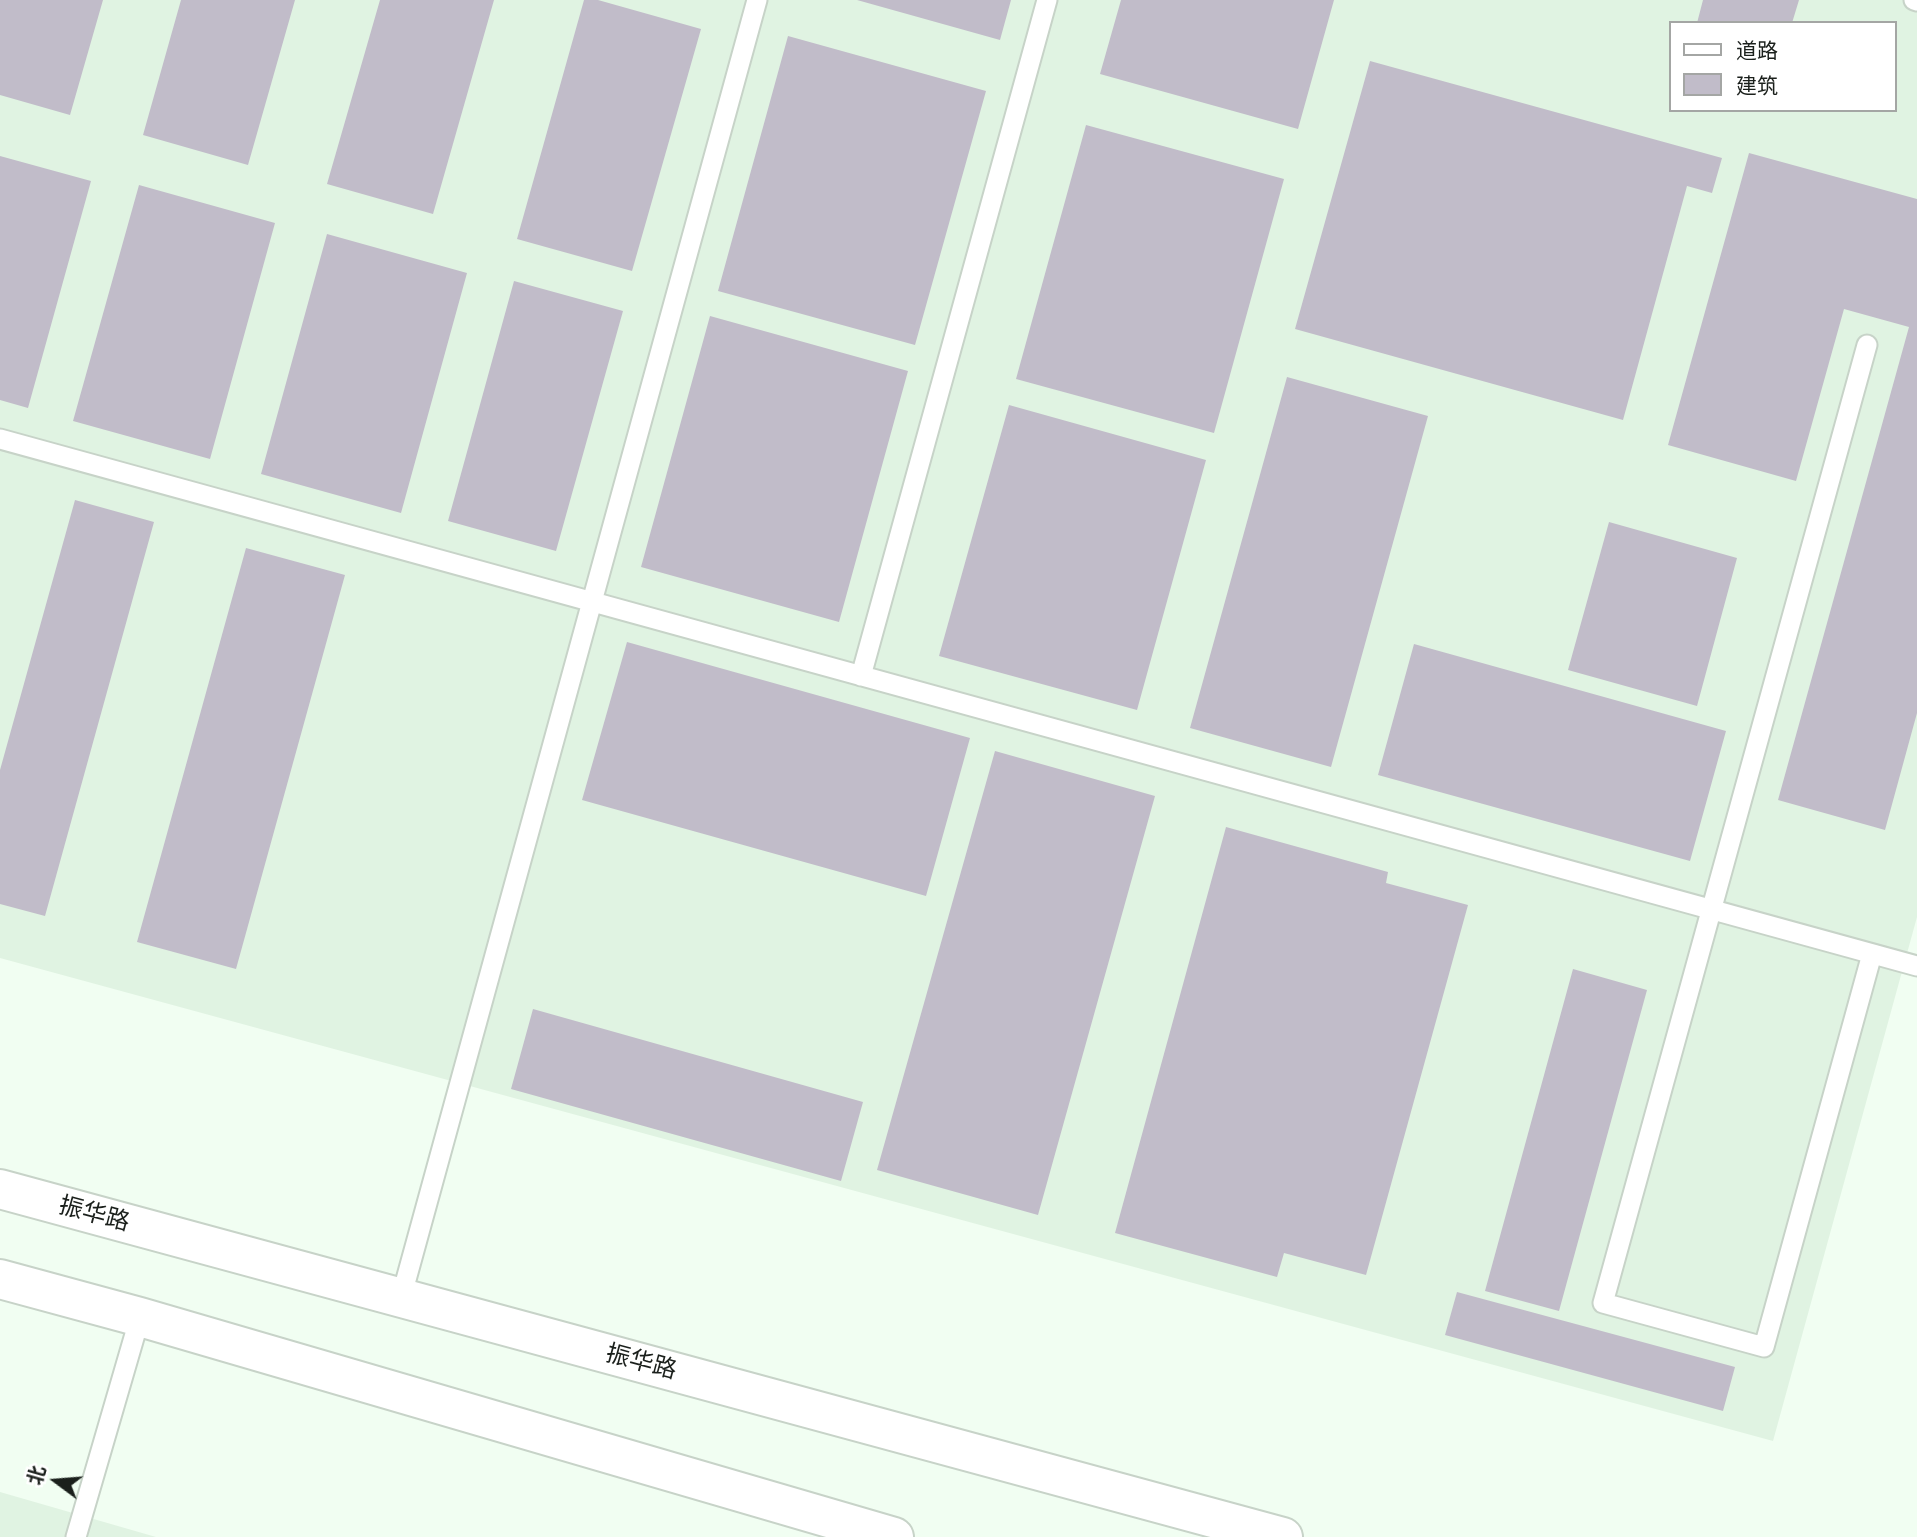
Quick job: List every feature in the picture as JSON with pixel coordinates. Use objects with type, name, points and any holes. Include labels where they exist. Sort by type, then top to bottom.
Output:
[{"type":"main road","name":"振华路","points":[[0,1189],[1283,1537]]},
{"type":"main road","points":[[0,1279],[894,1537]]},
{"type":"lane","points":[[401,1298],[757,0]]},
{"type":"lane","points":[[861,676],[1047,0]]},
{"type":"lane","points":[[1867,345],[1603,1303],[1764,1347],[1872,954]]},
{"type":"lane","points":[[0,439],[1917,966]]},
{"type":"lane","points":[[76,1537],[139,1317]]},
{"type":"shaded area","points":[[0,0],[1917,0],[1917,917],[1773,1441],[0,958]]},
{"type":"shaded area","points":[[0,1492],[156,1537],[0,1537]]},
{"type":"building","points":[[0,0],[103,0],[70,115],[0,95]]},
{"type":"building","points":[[181,0],[295,0],[248,165],[143,135]]},
{"type":"building","points":[[380,0],[494,0],[433,214],[327,184]]},
{"type":"building","points":[[584,0],[598,0],[701,29],[632,271],[517,239]]},
{"type":"building","points":[[857,0],[1011,0],[1000,40]]},
{"type":"building","points":[[1121,0],[1334,0],[1298,129],[1100,74]]},
{"type":"building","points":[[1703,0],[1799,0],[1793,21],[1698,21]]},
{"type":"building","points":[[788,36],[986,91],[915,345],[718,291]]},
{"type":"building","points":[[1370,61],[1722,158],[1712,193],[1687,186],[1623,420],[1295,329]]},
{"type":"building","points":[[1086,125],[1284,179],[1214,433],[1016,379]]},
{"type":"building","points":[[1749,153],[1917,199],[1917,713],[1885,830],[1778,800],[1909,327],[1844,309],[1796,481],[1668,445]]},
{"type":"building","points":[[0,156],[91,181],[28,408],[0,400]]},
{"type":"building","points":[[139,185],[275,223],[210,459],[73,421]]},
{"type":"building","points":[[327,234],[467,273],[401,513],[261,474]]},
{"type":"building","points":[[514,281],[623,311],[556,551],[448,521]]},
{"type":"building","points":[[710,316],[908,371],[839,622],[641,567]]},
{"type":"building","points":[[1287,377],[1428,416],[1331,767],[1190,728]]},
{"type":"building","points":[[1009,405],[1206,460],[1137,710],[939,656]]},
{"type":"building","points":[[75,500],[154,522],[45,916],[0,904],[0,770]]},
{"type":"building","points":[[1609,522],[1737,558],[1697,706],[1568,670]]},
{"type":"building","points":[[246,548],[345,575],[236,969],[137,942]]},
{"type":"building","points":[[627,642],[970,738],[926,896],[582,800]]},
{"type":"building","points":[[1414,644],[1726,731],[1690,861],[1378,775]]},
{"type":"building","points":[[995,751],[1155,796],[1038,1215],[877,1170]]},
{"type":"building","points":[[1226,827],[1388,872],[1386,883],[1468,905],[1366,1275],[1284,1253],[1277,1277],[1115,1233]]},
{"type":"building","points":[[1573,969],[1647,990],[1559,1311],[1485,1291]]},
{"type":"building","points":[[533,1009],[863,1102],[841,1181],[511,1089]]},
{"type":"building","points":[[1457,1292],[1735,1367],[1723,1411],[1445,1335]]}]
